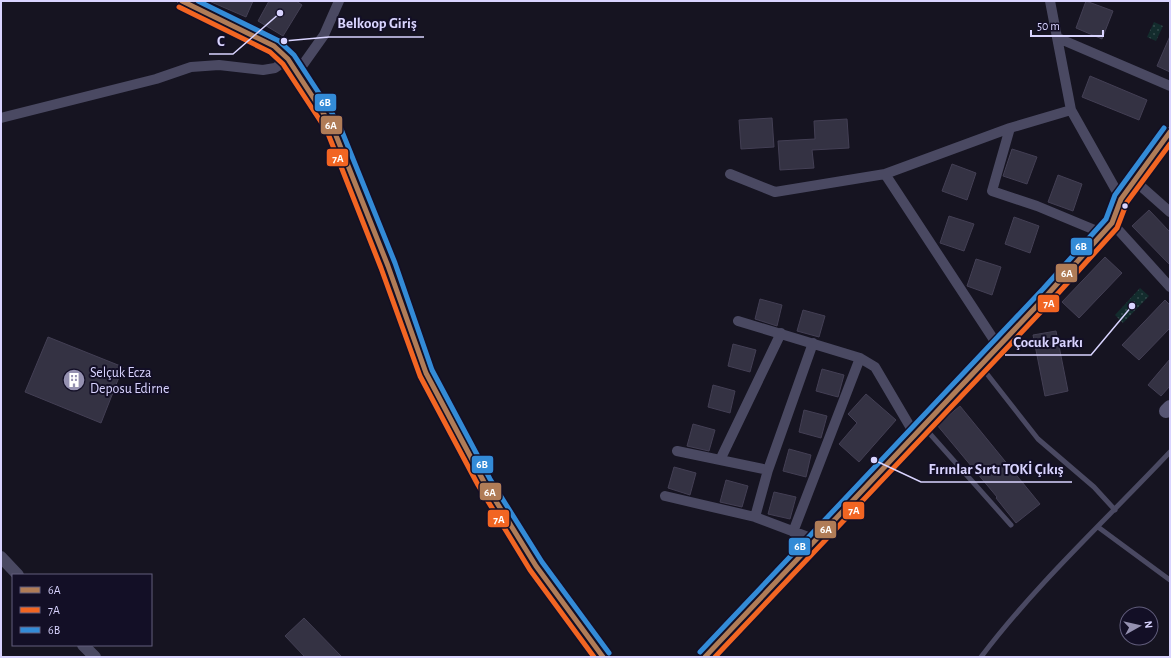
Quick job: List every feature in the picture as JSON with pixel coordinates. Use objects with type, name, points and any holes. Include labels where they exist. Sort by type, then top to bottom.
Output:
[{"type":"street","points":[[182,1],[274,46],[288,59],[333,128],[388,266],[426,373],[484,482],[536,566],[603,657]]},
{"type":"street","points":[[297,73],[324,35],[339,1]]},
{"type":"street","points":[[1050,1],[1071,110],[1121,199]]},
{"type":"street","points":[[1058,38],[1170,86]]},
{"type":"street","points":[[1,118],[156,79],[191,67],[219,65],[264,70],[275,68],[288,59]]},
{"type":"street","points":[[730,174],[775,192],[885,174],[1010,128],[1071,110]]},
{"type":"street","points":[[1010,128],[992,191],[1037,206],[1102,233]]},
{"type":"street","points":[[705,657],[1048,294],[1112,222],[1121,199],[1135,181],[1166,148],[1170,132]]},
{"type":"street","points":[[885,174],[998,346]]},
{"type":"street","points":[[1135,181],[1170,212]]},
{"type":"street","points":[[1112,222],[1170,287]]},
{"type":"street","points":[[738,321],[860,358],[875,367],[915,435]]},
{"type":"street","points":[[720,460],[781,333]]},
{"type":"street","points":[[755,517],[768,470],[813,343]]},
{"type":"street","points":[[793,532],[860,358]]},
{"type":"street","points":[[677,452],[768,470]]},
{"type":"street","points":[[665,496],[755,517],[816,540]]},
{"type":"street","points":[[1,557],[17,574]]},
{"type":"street","points":[[85,646],[95,657]]},
{"type":"lane","points":[[980,365],[1038,439],[1094,487],[1115,510]]},
{"type":"lane","points":[[923,426],[1011,525]]},
{"type":"lane","points":[[981,657],[1001,631],[1170,452]]},
{"type":"lane","points":[[1098,527],[1170,580]]},
{"type":"green space","points":[[1154,22],[1163,26],[1156,41],[1147,37]]},
{"type":"green space","points":[[1140,288],[1149,296],[1123,323],[1115,315]]},
{"type":"building","points":[[209,1],[253,1],[246,17]]},
{"type":"building","points":[[269,1],[296,1],[302,5],[283,36],[258,21]]},
{"type":"building","points":[[1086,1],[1113,11],[1102,39],[1076,28]]},
{"type":"building","points":[[1170,36],[1170,72],[1157,66]]},
{"type":"building","points":[[1090,76],[1147,100],[1139,120],[1082,97]]},
{"type":"building","points":[[772,118],[774,147],[741,149],[739,120]]},
{"type":"building","points":[[847,119],[849,148],[812,150],[814,168],[780,170],[778,141],[815,139],[814,121]]},
{"type":"building","points":[[1012,149],[1037,157],[1027,184],[1003,176]]},
{"type":"building","points":[[952,164],[976,173],[967,200],[942,191]]},
{"type":"building","points":[[1058,175],[1082,184],[1073,211],[1048,202]]},
{"type":"building","points":[[1149,210],[1170,232],[1170,265],[1132,226]]},
{"type":"building","points":[[949,216],[974,224],[964,251],[940,243]]},
{"type":"building","points":[[1014,217],[1039,226],[1030,253],[1005,244]]},
{"type":"building","points":[[1105,257],[1122,273],[1079,318],[1062,302]]},
{"type":"building","points":[[976,259],[1001,267],[992,295],[967,286]]},
{"type":"building","points":[[760,299],[782,305],[777,326],[755,319]]},
{"type":"building","points":[[1165,300],[1170,305],[1170,328],[1139,360],[1122,345]]},
{"type":"building","points":[[803,310],[825,316],[819,337],[797,331]]},
{"type":"building","points":[[1056,331],[1068,391],[1045,396],[1033,335]]},
{"type":"building","name":"Selçuk Ecza Deposu Edirne","points":[[48,337],[123,367],[101,423],[25,392]]},
{"type":"building","points":[[733,344],[756,350],[750,372],[728,366]]},
{"type":"building","points":[[1170,359],[1170,386],[1161,396],[1148,385]]},
{"type":"building","points":[[822,369],[844,375],[838,397],[816,391]]},
{"type":"building","points":[[713,385],[735,391],[730,413],[708,407]]},
{"type":"building","points":[[866,394],[896,420],[859,462],[839,444],[857,423],[848,414]]},
{"type":"building","points":[[960,406],[1040,504],[1016,523],[996,498],[997,497],[937,425]]},
{"type":"building","points":[[804,410],[827,416],[821,438],[799,432]]},
{"type":"building","points":[[693,424],[715,430],[709,451],[687,446]]},
{"type":"building","points":[[789,449],[811,455],[806,477],[783,471]]},
{"type":"building","points":[[674,467],[696,473],[690,495],[668,488]]},
{"type":"building","points":[[726,480],[748,486],[742,507],[720,502]]},
{"type":"building","points":[[774,492],[796,497],[790,519],[768,514]]},
{"type":"building","points":[[304,618],[342,657],[305,657],[285,636]]},
{"type":"transit line","name":"6A","points":[[182,1],[274,46],[288,59],[333,128],[388,266],[426,373],[484,482],[536,566],[603,657]]},
{"type":"transit line","name":"6B","points":[[198,1],[279,41],[294,55],[339,124],[395,263],[432,370],[490,479],[542,562],[609,653]]},
{"type":"transit line","name":"7A","points":[[179,7],[270,52],[283,64],[327,131],[381,268],[420,376],[478,485],[530,570],[594,657]]},
{"type":"transit line","name":"6B","points":[[700,652],[1043,289],[1106,219],[1115,195],[1164,128]]},
{"type":"transit line","name":"6A","points":[[705,657],[1048,294],[1112,223],[1121,199],[1170,132]]},
{"type":"transit line","name":"7A","points":[[715,657],[1053,299],[1117,228],[1127,202],[1170,144]]},
{"type":"place","name":"C","points":[[280,13]]},
{"type":"place","name":"Belkoop Giriş","points":[[284,41]]},
{"type":"place","name":"Çocuk Parkı","points":[[1132,306]]},
{"type":"place","name":"Selçuk Ecza Deposu Edirne","points":[[74,380]]},
{"type":"place","name":"Fırınlar Sırtı TOKİ Çıkış","points":[[874,460]]}]
